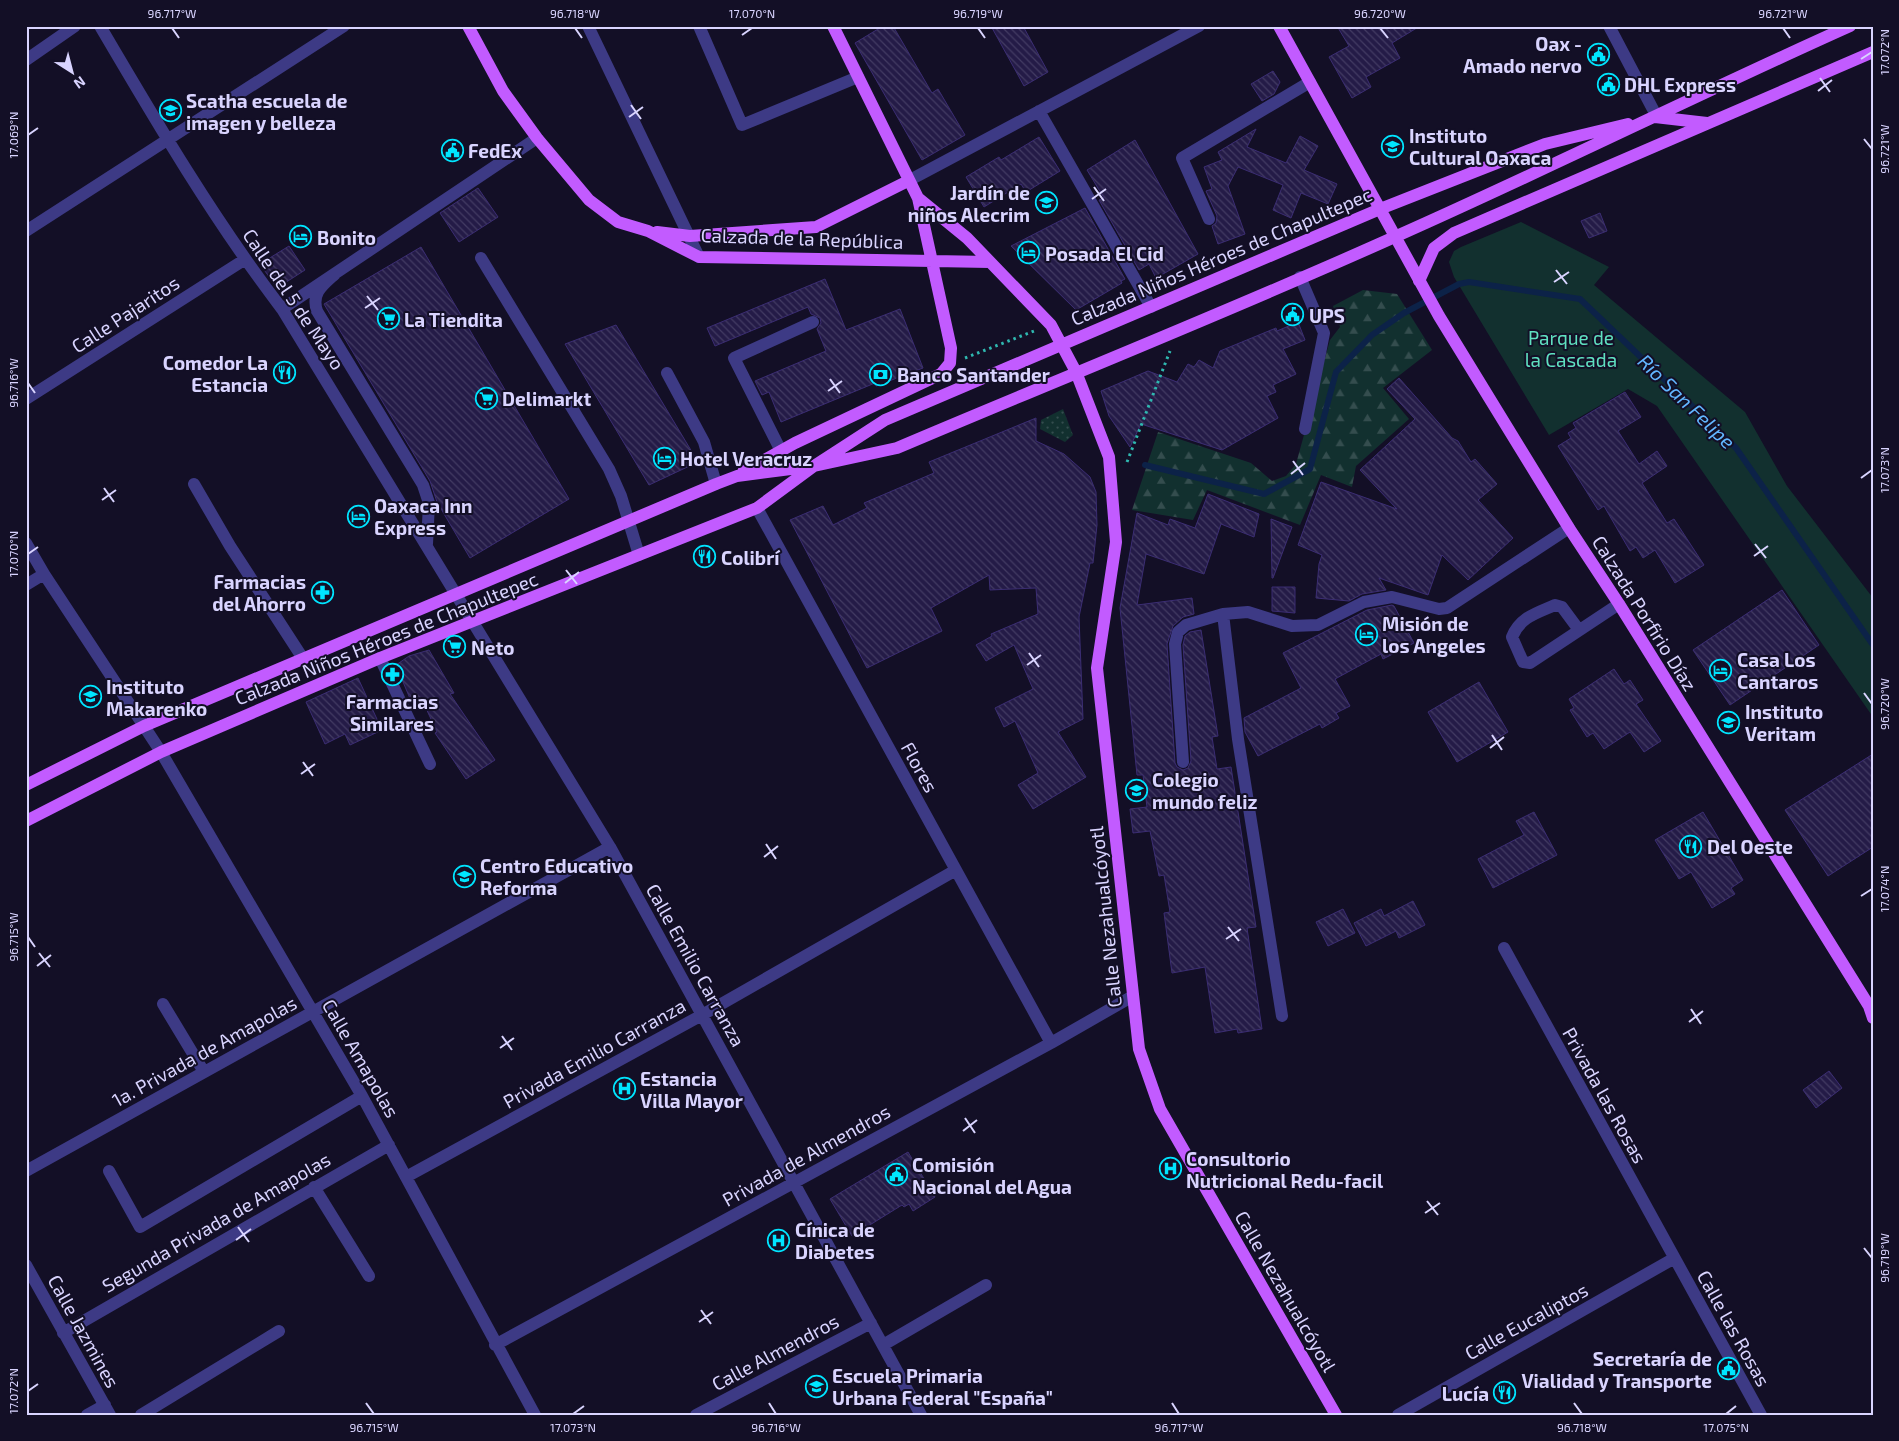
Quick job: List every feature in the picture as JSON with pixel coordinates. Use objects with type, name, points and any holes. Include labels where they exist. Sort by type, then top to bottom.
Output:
[{"type":"main road","points":[[468,26],[503,92],[537,138],[589,200],[618,222],[648,231]]},
{"type":"main road","points":[[737,476],[781,451],[941,374],[950,363],[951,348],[918,198],[833,26]]},
{"type":"main road","name":"Calzada Porfirio Díaz","points":[[1279,26],[1439,316],[1569,528],[1619,604],[1872,1011]]},
{"type":"main road","name":"Calzada Niños Héroes de Chapultepec","points":[[26,785],[144,726],[302,657],[716,484],[737,476],[814,466],[897,448],[1395,237],[1657,117],[1836,29],[1850,26]]},
{"type":"main road","points":[[1419,281],[1434,248],[1454,233],[1873,52]]},
{"type":"main road","name":"Calzada Niños Héroes de Chapultepec","points":[[26,821],[161,752],[380,658],[757,508],[814,466],[885,420],[1380,209],[1546,144],[1657,117],[1707,124]]},
{"type":"main road","name":"Calzada de la República","points":[[648,231],[690,236],[816,228],[908,181]]},
{"type":"main road","name":"Calle Nezahualcóyotl","points":[[918,198],[967,238],[1051,325],[1076,372],[1109,457],[1114,495],[1116,542],[1097,668],[1139,1048],[1160,1108],[1336,1415]]},
{"type":"main road","name":"Calzada de la República","points":[[648,231],[699,257],[990,262]]},
{"type":"street","points":[[26,60],[76,26]]},
{"type":"street","name":"Calle del 5 de Mayo","points":[[100,26],[167,140],[244,260],[282,309],[456,592]]},
{"type":"street","points":[[26,231],[344,26]]},
{"type":"street","points":[[588,26],[699,257]]},
{"type":"street","points":[[699,26],[742,125],[858,77]]},
{"type":"street","points":[[908,181],[1199,26]]},
{"type":"street","points":[[1609,26],[1657,117]]},
{"type":"street","points":[[1209,219],[1182,158],[1310,82]]},
{"type":"street","points":[[1040,111],[1151,307]]},
{"type":"street","points":[[282,309],[537,138]]},
{"type":"street","points":[[482,258],[609,469],[639,555]]},
{"type":"street","name":"Calle Pajaritos","points":[[26,400],[244,260]]},
{"type":"street","points":[[335,274],[316,295],[314,303],[317,311],[423,486],[428,503],[427,544]]},
{"type":"street","points":[[1300,278],[1324,333],[1305,429]]},
{"type":"street","points":[[781,451],[734,358],[813,322]]},
{"type":"street","points":[[667,373],[704,442],[716,484]]},
{"type":"street","points":[[194,484],[230,546],[302,657]]},
{"type":"street","name":"Flores","points":[[757,508],[1051,1043]]},
{"type":"street","points":[[1183,762],[1175,644],[1178,632],[1186,625],[1223,614],[1248,612],[1292,626],[1318,625],[1364,602],[1392,597],[1439,609],[1447,608],[1569,528]]},
{"type":"street","name":"Calle Amapolas","points":[[26,543],[44,574],[161,752],[313,1012],[389,1145],[495,1345],[535,1415]]},
{"type":"street","points":[[26,585],[44,574]]},
{"type":"street","name":"Calle Emilio Carranza","points":[[456,592],[610,847],[921,1415]]},
{"type":"street","points":[[1579,630],[1562,607],[1555,605],[1525,618],[1516,627],[1512,637],[1523,662],[1530,663],[1619,604]]},
{"type":"street","points":[[1223,614],[1238,738],[1282,1016]]},
{"type":"street","points":[[380,658],[430,764]]},
{"type":"street","name":"1a. Privada de Amapolas","points":[[26,1170],[610,847]]},
{"type":"street","name":"Privada Emilio Carranza","points":[[406,1177],[702,1015],[956,870]]},
{"type":"street","name":"Privada las Rosas","points":[[1504,948],[1674,1259]]},
{"type":"street","name":"Privada de Almendros","points":[[495,1345],[1051,1043],[1133,996]]},
{"type":"street","points":[[163,1004],[204,1072]]},
{"type":"street","points":[[109,1171],[140,1227],[362,1096]]},
{"type":"street","name":"Segunda Privada de Amapolas","points":[[62,1333],[389,1145]]},
{"type":"street","points":[[314,1187],[369,1276]]},
{"type":"street","name":"Calle Eucaliptos","points":[[1398,1415],[1674,1259]]},
{"type":"street","name":"Calle las Rosas","points":[[1674,1259],[1761,1415]]},
{"type":"street","name":"Calle Jazmines","points":[[26,1265],[62,1333],[107,1410]]},
{"type":"street","points":[[883,1345],[986,1285]]},
{"type":"street","name":"Calle Almendros","points":[[696,1415],[871,1323]]},
{"type":"street","points":[[140,1415],[280,1331]]},
{"type":"street","points":[[87,1415],[107,1410]]},
{"type":"path","points":[[950,363],[1051,325]]},
{"type":"path","points":[[1125,467],[1179,328]]},
{"type":"green space","name":"Parque de la Cascada","points":[[1521,222],[1609,267],[1594,285],[1745,412],[1787,486],[1873,598],[1873,717],[1657,406],[1628,389],[1549,435],[1454,277],[1449,262],[1454,251],[1461,247]]},
{"type":"green space","points":[[1363,290],[1397,294],[1432,350],[1383,388],[1409,419],[1356,466],[1352,487],[1321,475],[1300,525],[1207,490],[1193,520],[1132,510],[1158,432],[1251,463],[1272,481],[1286,476],[1296,464],[1330,340],[1340,327],[1333,306]]},
{"type":"green space","points":[[1063,409],[1073,435],[1065,442],[1040,429],[1041,420]]},
{"type":"building","points":[[883,26],[893,26],[932,93],[938,89],[965,135],[922,160],[855,43]]},
{"type":"building","points":[[991,26],[1023,26],[1048,72],[1024,86]]},
{"type":"building","points":[[1337,26],[1420,26],[1392,43],[1400,58],[1366,77],[1371,87],[1352,98],[1329,57],[1349,46]]},
{"type":"building","points":[[1273,71],[1280,82],[1274,94],[1262,101],[1251,84]]},
{"type":"building","points":[[1256,129],[1247,147],[1286,163],[1300,136],[1318,146],[1304,170],[1337,184],[1328,204],[1301,193],[1291,218],[1273,210],[1283,185],[1238,167],[1228,186],[1245,234],[1218,244],[1212,226],[1216,223],[1217,216],[1206,191],[1212,189],[1204,167],[1222,160],[1218,152]]},
{"type":"building","points":[[1039,137],[1060,171],[1026,192],[1021,184],[984,207],[966,177],[999,157],[1001,160]]},
{"type":"building","points":[[1135,140],[1198,254],[1156,278],[1149,264],[1139,270],[1099,200],[1104,198],[1087,170]]},
{"type":"building","points":[[478,188],[498,217],[459,242],[440,213]]},
{"type":"building","points":[[1085,208],[1125,279],[1121,281],[1122,283],[1076,310],[1011,246]]},
{"type":"building","points":[[1600,213],[1607,231],[1589,238],[1581,221]]},
{"type":"building","points":[[289,246],[305,270],[277,288],[260,264]]},
{"type":"building","points":[[421,247],[569,499],[470,558],[437,502],[430,481],[324,304]]},
{"type":"building","points":[[825,279],[846,330],[900,309],[923,368],[876,386],[875,383],[781,422],[769,392],[762,395],[755,381],[826,351],[817,329],[821,323],[820,318],[811,314],[808,307],[715,346],[707,328]]},
{"type":"building","points":[[1298,322],[1305,340],[1283,349],[1296,374],[1273,385],[1276,392],[1267,396],[1278,418],[1222,450],[1141,424],[1130,447],[1109,416],[1101,391],[1148,371],[1177,382],[1188,364],[1194,367],[1199,360],[1213,368],[1220,351],[1276,328],[1277,331]]},
{"type":"building","points":[[616,325],[698,462],[649,485],[565,344]]},
{"type":"building","points":[[1399,378],[1452,438],[1458,441],[1471,462],[1475,459],[1497,484],[1478,500],[1513,538],[1468,580],[1442,555],[1428,595],[1379,578],[1386,590],[1362,594],[1349,601],[1316,598],[1319,564],[1322,555],[1298,545],[1321,482],[1397,509],[1360,470],[1415,419],[1387,389]]},
{"type":"building","points":[[1625,392],[1641,417],[1618,431],[1639,464],[1657,451],[1667,466],[1642,483],[1667,523],[1674,519],[1704,565],[1675,583],[1655,550],[1643,558],[1636,547],[1630,551],[1604,506],[1598,510],[1558,446],[1571,438],[1568,433],[1576,428],[1573,423]]},
{"type":"building","points":[[1036,418],[1036,441],[1064,454],[1090,477],[1096,492],[1097,525],[1093,563],[1090,563],[1079,617],[1083,719],[1058,732],[1086,777],[1033,809],[1018,785],[1038,773],[1015,721],[1004,727],[995,708],[1033,689],[1014,645],[986,661],[976,645],[992,636],[991,634],[1038,614],[1036,588],[990,590],[989,575],[931,608],[942,631],[867,668],[790,520],[823,506],[833,525],[867,508],[864,503],[934,473],[929,462]]},
{"type":"building","points":[[1208,494],[1259,514],[1254,537],[1221,524],[1204,574],[1146,554],[1137,605],[1192,598],[1194,614],[1183,617],[1173,626],[1167,644],[1175,763],[1177,767],[1183,770],[1188,768],[1191,761],[1183,645],[1185,636],[1190,632],[1201,630],[1218,736],[1212,737],[1217,769],[1231,767],[1256,927],[1247,928],[1262,1029],[1238,1033],[1237,1029],[1215,1033],[1205,967],[1172,973],[1164,913],[1170,912],[1164,875],[1159,876],[1150,831],[1133,833],[1130,809],[1147,807],[1143,775],[1137,775],[1120,608],[1137,513],[1168,525],[1170,519],[1195,528]]},
{"type":"building","points":[[1271,519],[1292,527],[1273,578],[1272,578]]},
{"type":"building","points":[[1272,587],[1295,587],[1295,613],[1272,611]]},
{"type":"building","points":[[1782,590],[1819,645],[1730,705],[1693,650]]},
{"type":"building","points":[[1392,605],[1414,643],[1383,659],[1381,654],[1335,679],[1350,706],[1336,713],[1339,718],[1322,728],[1320,724],[1258,756],[1245,732],[1244,718],[1301,688],[1283,653],[1367,610]]},
{"type":"building","points":[[429,650],[454,693],[450,694],[495,760],[466,779],[435,733],[437,732],[424,704],[411,701],[396,665],[409,656]]},
{"type":"building","points":[[1614,669],[1624,684],[1630,680],[1643,700],[1636,704],[1661,741],[1644,752],[1630,732],[1604,749],[1593,733],[1587,737],[1570,710],[1574,708],[1569,699]]},
{"type":"building","points":[[358,678],[382,730],[350,745],[345,734],[325,744],[306,702]]},
{"type":"building","points":[[1479,682],[1508,732],[1457,762],[1428,712]]},
{"type":"building","points":[[1873,754],[1873,847],[1828,876],[1785,810]]},
{"type":"building","points":[[1534,812],[1557,855],[1493,888],[1478,859],[1524,835],[1516,821]]},
{"type":"building","name":"Del Oeste","points":[[1703,812],[1743,880],[1731,888],[1735,894],[1712,908],[1691,872],[1679,879],[1655,840]]},
{"type":"building","points":[[1413,901],[1425,925],[1399,938],[1396,931],[1366,946],[1354,923],[1381,909],[1384,916]]},
{"type":"building","points":[[1343,909],[1355,933],[1328,946],[1316,922]]},
{"type":"building","points":[[1829,1071],[1842,1088],[1816,1108],[1803,1090]]},
{"type":"building","name":"Comisión Nacional del Agua","points":[[908,1152],[935,1197],[913,1211],[909,1204],[904,1207],[902,1205],[852,1236],[830,1199]]},
{"type":"waterway","name":"Río San Felipe","points":[[1145,465],[1264,494],[1310,469],[1336,372],[1372,335],[1404,313],[1459,284],[1469,282],[1580,299],[1736,448],[1873,645]]},
{"type":"place","name":"Oax - Amado nervo","points":[[1598,54]]},
{"type":"place","name":"DHL Express","points":[[1608,84]]},
{"type":"place","name":"Scatha escuela de imagen y belleza","points":[[170,111]]},
{"type":"place","name":"Instituto Cultural Oaxaca","points":[[1393,146]]},
{"type":"place","name":"FedEx","points":[[452,150]]},
{"type":"place","name":"Jardín de niños Alecrim","points":[[1046,203]]},
{"type":"place","name":"Bonito","points":[[301,237]]},
{"type":"place","name":"Posada El Cid","points":[[1029,253]]},
{"type":"place","name":"UPS","points":[[1293,315]]},
{"type":"place","name":"La Tiendita","points":[[388,319]]},
{"type":"place","name":"Comedor La Estancia","points":[[284,373]]},
{"type":"place","name":"Banco Santander","points":[[881,374]]},
{"type":"place","name":"Delimarkt","points":[[486,398]]},
{"type":"place","name":"Hotel Veracruz","points":[[664,458]]},
{"type":"place","name":"Oaxaca Inn Express","points":[[358,516]]},
{"type":"place","name":"Colibrí","points":[[705,557]]},
{"type":"place","name":"Farmacias del Ahorro","points":[[322,592]]},
{"type":"place","name":"Misión de los Angeles","points":[[1366,634]]},
{"type":"place","name":"Neto","points":[[455,647]]},
{"type":"place","name":"Casa Los Cantaros","points":[[1721,670]]},
{"type":"place","name":"Farmacias Similares","points":[[392,675]]},
{"type":"place","name":"Instituto Makarenko","points":[[90,697]]},
{"type":"place","name":"Instituto Veritam","points":[[1729,722]]},
{"type":"place","name":"Colegio mundo feliz","points":[[1136,790]]},
{"type":"place","name":"Del Oeste","points":[[1691,846]]},
{"type":"place","name":"Centro Educativo Reforma","points":[[464,876]]},
{"type":"place","name":"Estancia Villa Mayor","points":[[624,1089]]},
{"type":"place","name":"Consultorio Nutricional Redu-facil","points":[[1170,1169]]},
{"type":"place","name":"Comisión Nacional del Agua","points":[[896,1175]]},
{"type":"place","name":"Cínica de Diabetes","points":[[779,1240]]},
{"type":"place","name":"Secretaría de Vialidad y Transporte","points":[[1728,1369]]},
{"type":"place","name":"Escuela Primaria Urbana Federal \"España\"","points":[[816,1386]]},
{"type":"place","name":"Lucía","points":[[1505,1393]]}]
